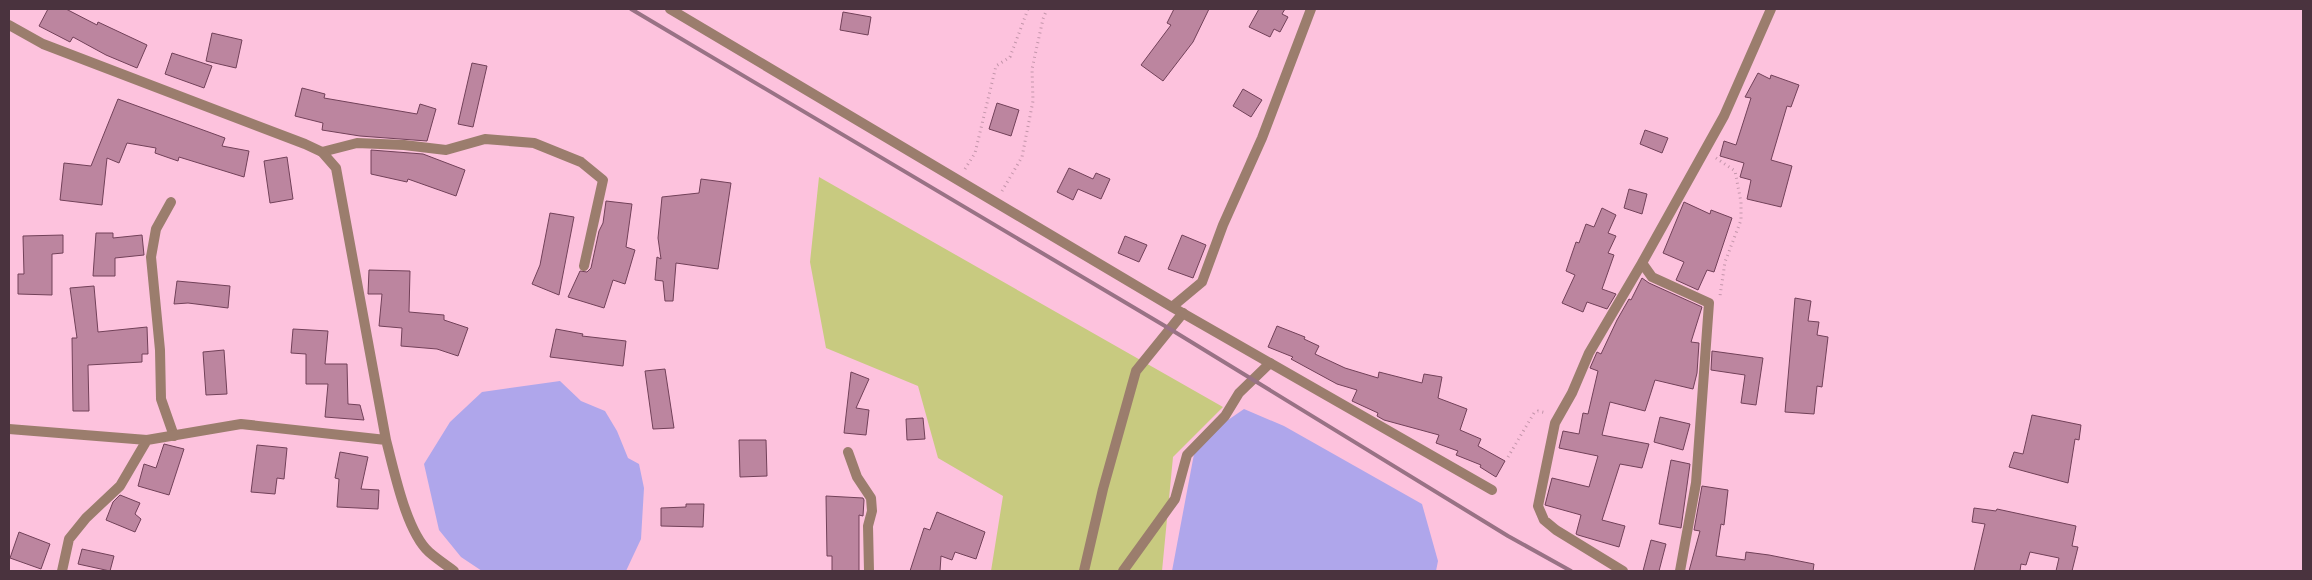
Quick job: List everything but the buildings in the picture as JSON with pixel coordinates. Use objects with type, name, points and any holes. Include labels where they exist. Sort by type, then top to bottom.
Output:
[{"type":"street","points":[[670,9],[1172,308],[1492,490]]},
{"type":"street","points":[[1172,308],[1202,282],[1223,225],[1262,138],[1311,9]]},
{"type":"street","points":[[1623,571],[1556,530],[1544,520],[1538,506],[1556,422],[1572,393],[1589,352],[1642,263],[1724,116],[1771,9]]},
{"type":"street","points":[[9,25],[43,44],[322,152],[336,168],[386,440],[404,505],[415,532],[428,552],[454,571]]},
{"type":"street","points":[[322,152],[357,143],[404,145],[446,150],[485,139],[534,143],[581,162],[603,180],[584,266]]},
{"type":"street","points":[[171,202],[156,229],[151,257],[160,350],[161,399],[174,436]]},
{"type":"street","points":[[1642,263],[1652,277],[1709,303],[1696,483],[1680,571]]},
{"type":"street","points":[[1084,571],[1103,489],[1136,372],[1183,314]]},
{"type":"street","points":[[1123,571],[1175,499],[1187,455],[1225,416],[1239,393],[1270,363]]},
{"type":"street","points":[[9,429],[147,440],[241,424],[386,440]]},
{"type":"street","points":[[62,571],[69,538],[86,518],[120,486],[147,440]]},
{"type":"street","points":[[848,452],[857,477],[871,498],[872,511],[868,526],[869,571]]},
{"type":"path","points":[[957,180],[975,153],[996,66],[1010,57],[1028,9]]},
{"type":"path","points":[[996,202],[1022,157],[1034,101],[1032,70],[1047,9]]},
{"type":"path","points":[[1705,151],[1735,171],[1741,202],[1741,220],[1725,262],[1719,297]]},
{"type":"path","points":[[1508,457],[1534,413],[1538,411],[1559,416]]},
{"type":"green space","points":[[819,177],[1223,407],[1173,457],[1162,571],[991,571],[1003,496],[938,458],[918,386],[826,348],[810,262]]},
{"type":"shaded area","points":[[560,381],[581,401],[605,411],[617,431],[628,458],[639,464],[644,488],[641,539],[626,571],[482,571],[461,557],[439,530],[424,464],[450,422],[482,392]]},
{"type":"shaded area","points":[[1244,409],[1284,426],[1422,504],[1438,561],[1436,571],[1172,571],[1194,454],[1212,431]]},
{"type":"railway","points":[[631,9],[1170,329],[1508,536],[1571,571]]}]
